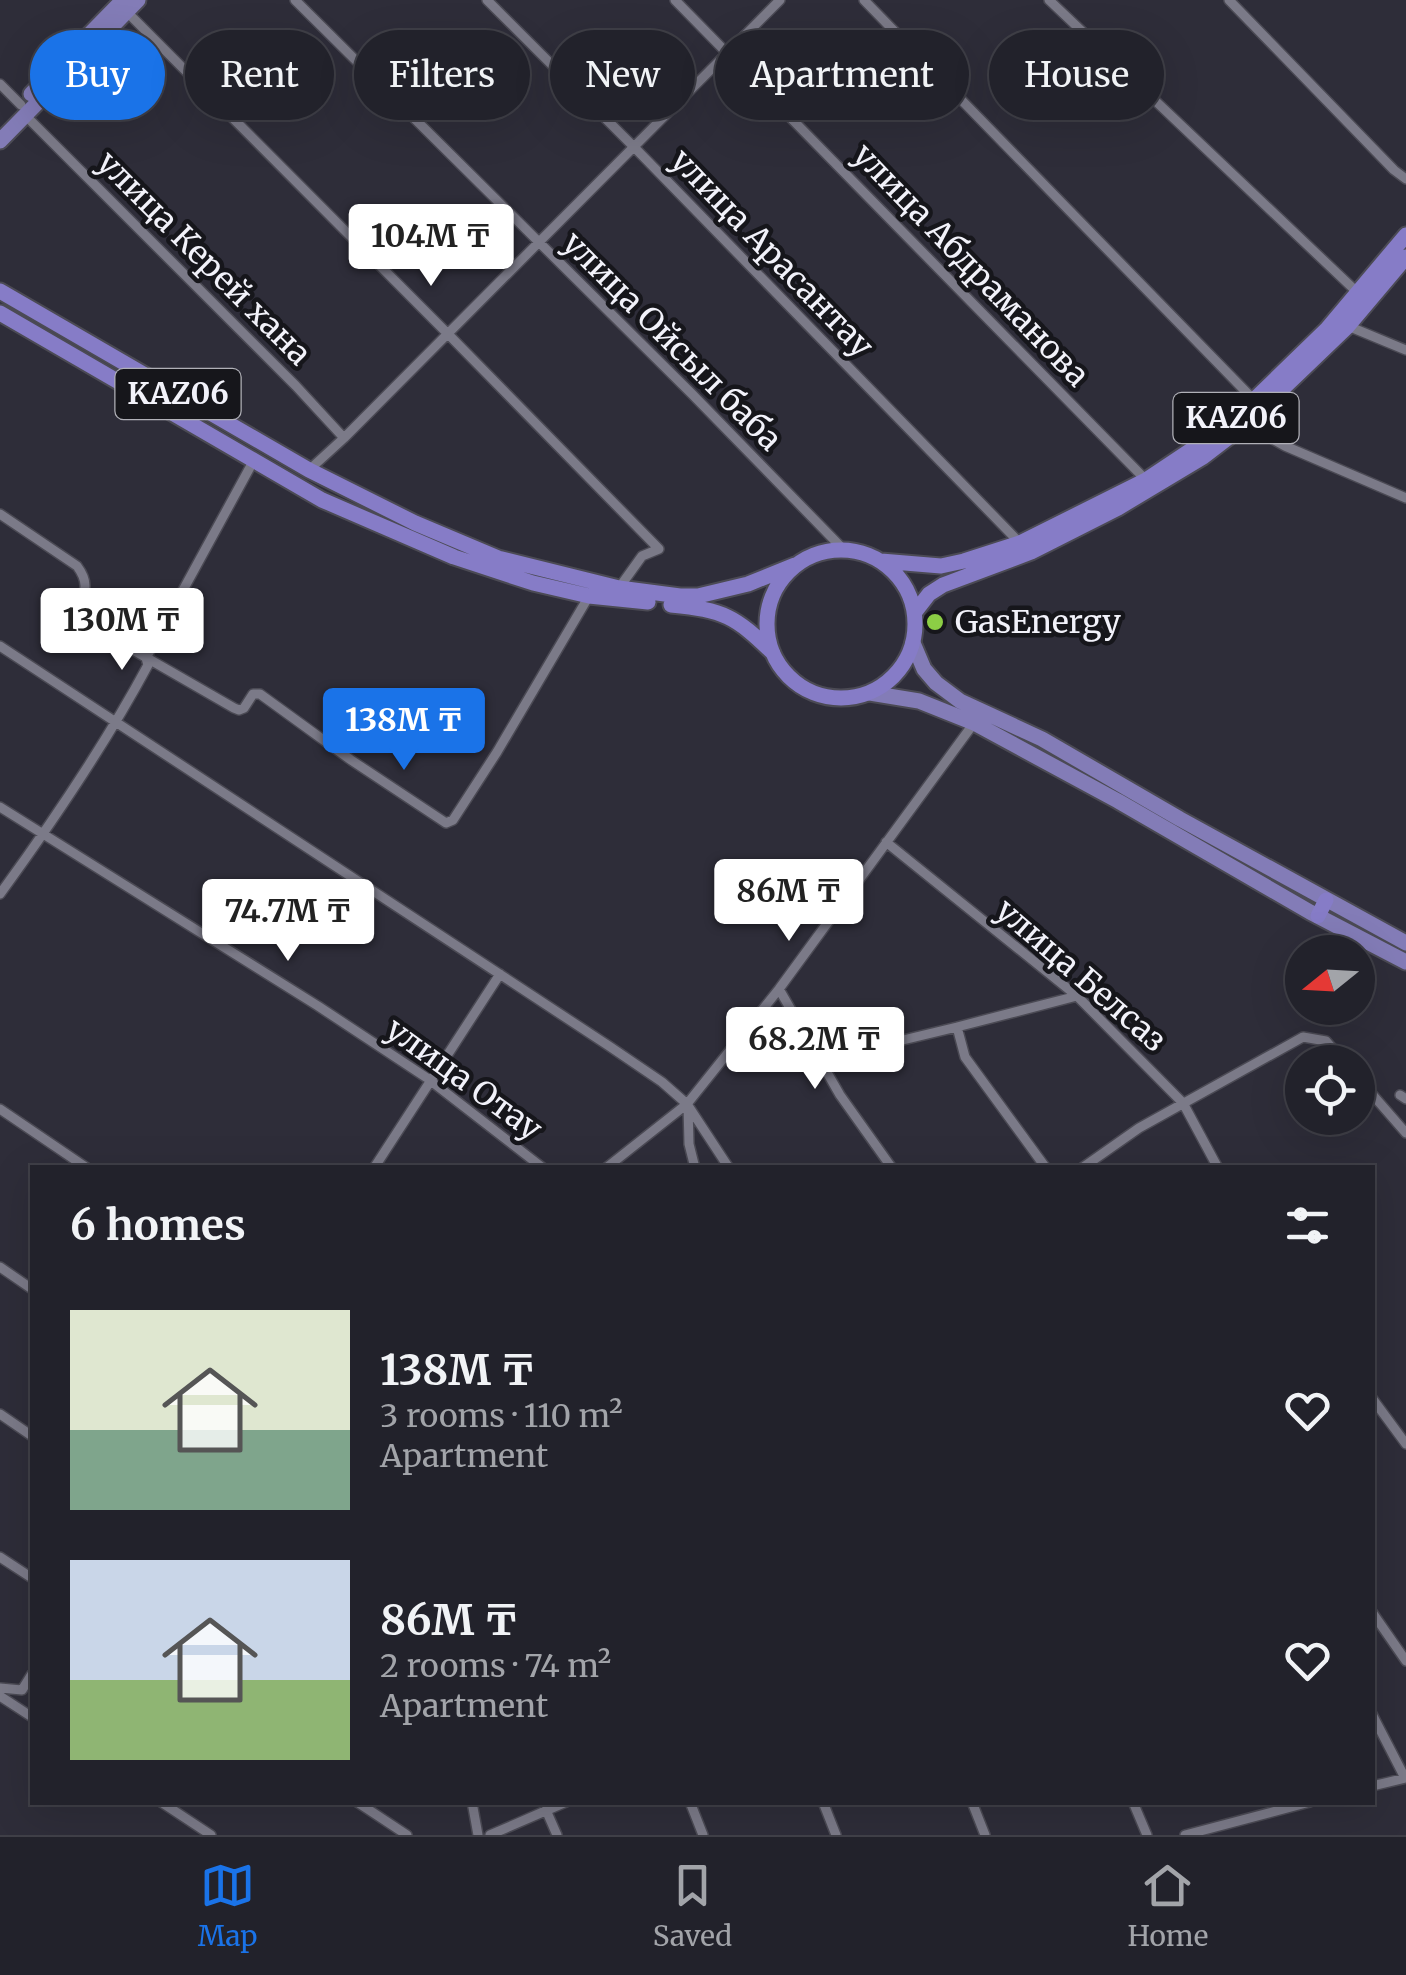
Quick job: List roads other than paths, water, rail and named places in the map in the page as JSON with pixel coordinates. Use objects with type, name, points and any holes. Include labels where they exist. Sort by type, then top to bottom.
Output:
[{"type":"highway","name":"KАZ06","points":[[0,290],[309,470],[415,524],[498,558],[618,588],[698,596],[748,584],[818,553],[843,549],[863,552],[881,561],[941,566],[964,561],[1020,543],[1146,480],[1227,426],[1326,330],[1406,235]]},
{"type":"highway","name":"KАZ06","points":[[915,612],[942,585],[1031,552],[1163,483],[1204,457],[1246,424],[1348,326],[1406,257]]},
{"type":"highway","name":"KАZ06","points":[[0,313],[322,500],[454,557],[533,584],[588,596],[714,611],[738,621],[803,688],[824,696],[847,698],[870,693]]},
{"type":"highway","points":[[870,693],[889,681],[904,664],[913,643],[915,612],[908,592],[897,574],[881,561]]},
{"type":"highway","points":[[773,653],[767,629],[769,605],[779,583],[795,565]]},
{"type":"highway","points":[[1318,916],[1326,900]]},
{"type":"main road","points":[[0,141],[23,110],[124,3]]},
{"type":"main road","points":[[0,126],[23,110]]},
{"type":"main road","points":[[913,643],[924,669],[960,701],[1042,739],[1406,943]]},
{"type":"main road","points":[[870,693],[919,701],[974,723],[1406,962]]},
{"type":"street","name":"улица Ойсыл баба","points":[[295,0],[843,549]]},
{"type":"street","name":"улица Арасантау","points":[[487,0],[1020,543]]},
{"type":"street","name":"улица Абдраманова","points":[[676,0],[715,39]]},
{"type":"street","points":[[750,30],[780,0]]},
{"type":"street","points":[[864,0],[1254,400]]},
{"type":"street","points":[[1050,0],[1358,293]]},
{"type":"street","points":[[1229,0],[1406,178]]},
{"type":"street","points":[[124,3],[659,549],[642,556],[618,588]]},
{"type":"street","points":[[309,470],[715,65]]},
{"type":"street","name":"улица Керей хана","points":[[0,84],[344,438]]},
{"type":"street","name":"улица Абдраманова","points":[[794,120],[1146,480]]},
{"type":"street","points":[[1348,326],[1406,350]]},
{"type":"street","points":[[1246,424],[1284,446],[1406,498]]},
{"type":"street","points":[[0,894],[117,722],[148,665],[146,658],[254,460]]},
{"type":"street","points":[[0,514],[76,566],[84,576],[86,588],[74,616],[239,710],[254,694],[260,694],[446,824],[453,820],[497,752],[588,596]]},
{"type":"street","points":[[0,646],[609,1046],[688,1104],[727,1165]]},
{"type":"street","points":[[610,1165],[688,1104],[779,990],[974,723]]},
{"type":"street","name":"улица Отау","points":[[0,808],[318,1006],[432,1082],[538,1165]]},
{"type":"street","name":"улица Белсаз","points":[[886,842],[1076,996],[1184,1103],[1216,1165]]},
{"type":"street","points":[[376,1165],[500,974]]},
{"type":"street","points":[[779,990],[840,1095],[890,1165]]},
{"type":"street","points":[[820,1060],[1076,996]]},
{"type":"street","points":[[957,1027],[965,1057],[1044,1165]]},
{"type":"street","points":[[1289,1045],[1303,1037],[1329,1045]]},
{"type":"street","points":[[1086,1165],[1139,1128],[1285,1047]]},
{"type":"street","points":[[1375,1097],[1406,1133]]},
{"type":"street","points":[[688,1104],[689,1144],[694,1165]]},
{"type":"street","points":[[0,1110],[82,1165]]},
{"type":"street","points":[[0,1267],[30,1287]]},
{"type":"street","points":[[1375,1402],[1406,1444]]},
{"type":"street","points":[[1375,1417],[1383,1413]]},
{"type":"street","points":[[0,1414],[30,1435]]},
{"type":"street","points":[[0,1557],[30,1577]]},
{"type":"street","points":[[1375,1616],[1406,1662]]},
{"type":"street","points":[[0,1692],[22,1690],[30,1677]]},
{"type":"street","points":[[0,1692],[30,1715]]},
{"type":"street","points":[[1375,1720],[1406,1778],[1375,1785]]},
{"type":"street","points":[[166,1805],[210,1835]]},
{"type":"street","points":[[361,1805],[407,1835]]},
{"type":"street","points":[[473,1805],[478,1835]]},
{"type":"street","points":[[490,1835],[558,1805]]},
{"type":"street","points":[[691,1805],[703,1835]]},
{"type":"street","points":[[824,1805],[836,1835]]},
{"type":"street","points":[[973,1805],[985,1835]]},
{"type":"street","points":[[1134,1805],[1147,1835]]},
{"type":"street","points":[[1185,1835],[1271,1807]]},
{"type":"street","points":[[546,1810],[558,1835]]},
{"type":"place","name":"GasEnergy","points":[[935,622]]}]
